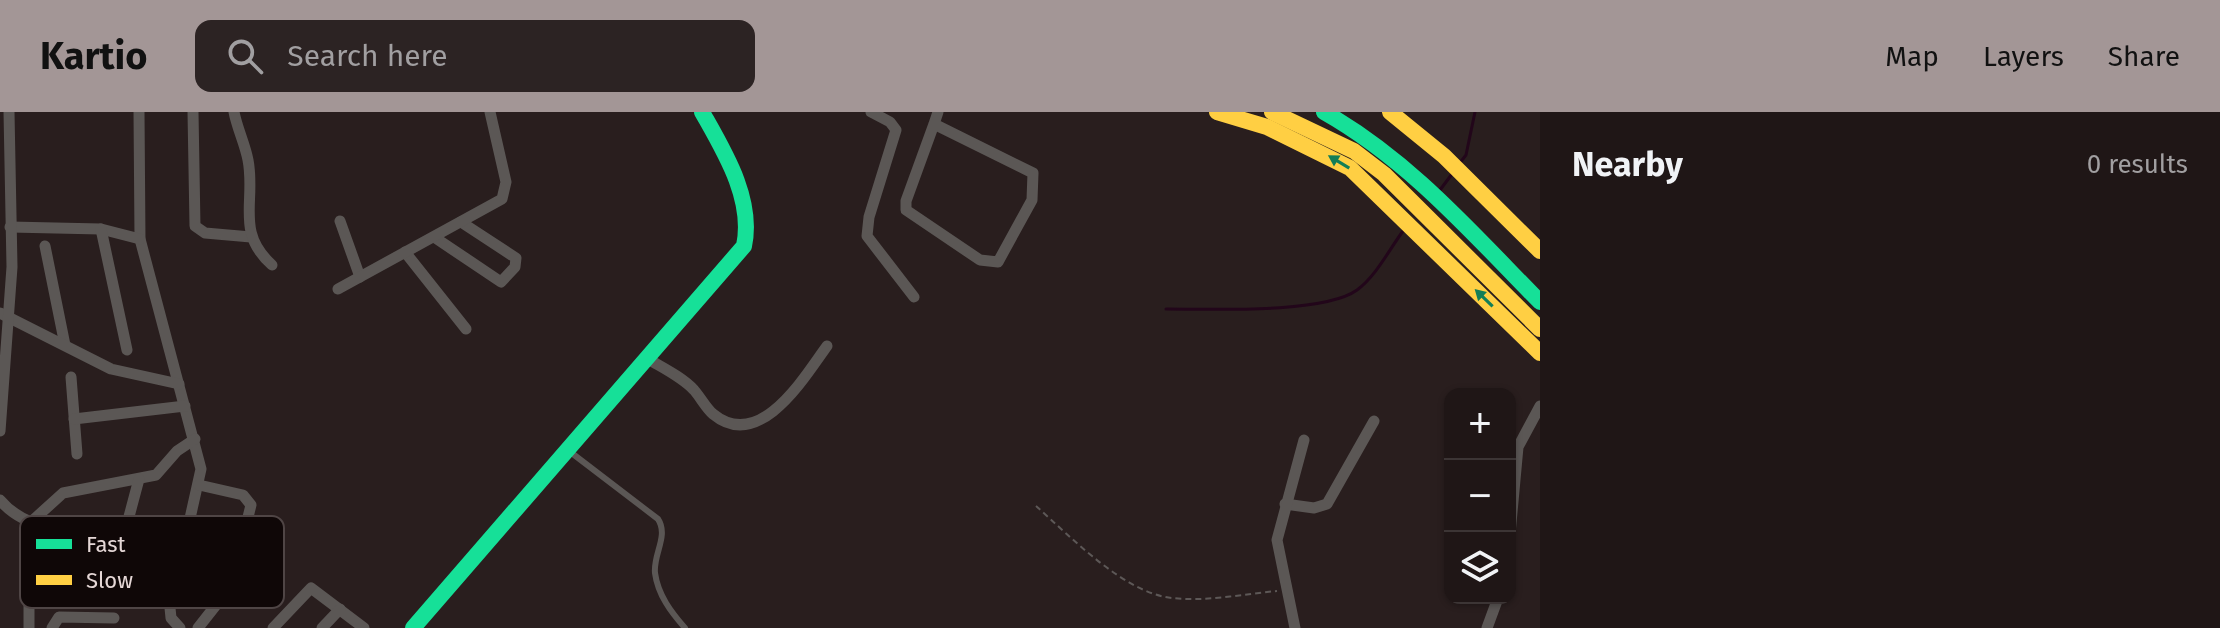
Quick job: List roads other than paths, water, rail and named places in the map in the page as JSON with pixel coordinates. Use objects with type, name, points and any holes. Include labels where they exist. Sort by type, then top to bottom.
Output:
[{"type":"main road","points":[[413,628],[741,251],[748,226],[744,208],[723,153],[702,112]]},
{"type":"main road","points":[[1217,112],[1268,117],[1354,151],[1430,232],[1540,329]]},
{"type":"main road","points":[[1324,112],[1350,118],[1540,302]]},
{"type":"main road","points":[[1390,112],[1469,179],[1540,251]]},
{"type":"main road","points":[[1430,232],[1540,353]]},
{"type":"street","points":[[0,431],[10,227],[4,172],[9,112]]},
{"type":"street","points":[[139,112],[140,239],[200,462],[199,485],[192,516]]},
{"type":"street","points":[[193,112],[195,226],[205,233],[251,237]]},
{"type":"street","points":[[234,112],[248,159],[251,237],[258,253],[272,265]]},
{"type":"street","points":[[338,289],[461,222],[505,194],[506,182],[490,112]]},
{"type":"street","points":[[871,112],[890,122],[896,130],[869,217],[867,236],[914,297]]},
{"type":"street","points":[[936,118],[1033,173],[1032,200],[998,262],[980,260],[906,210],[906,201],[936,118]]},
{"type":"street","points":[[340,221],[360,277]]},
{"type":"street","points":[[434,237],[501,282],[515,267],[516,258],[461,222]]},
{"type":"street","points":[[10,227],[101,229],[140,239]]},
{"type":"street","points":[[101,229],[127,350]]},
{"type":"street","points":[[45,246],[65,345]]},
{"type":"street","points":[[405,252],[466,329]]},
{"type":"street","points":[[5,316],[111,369],[179,384]]},
{"type":"street","points":[[648,359],[686,383],[713,414],[735,423],[747,423],[776,410],[827,346]]},
{"type":"street","points":[[71,377],[77,454]]},
{"type":"street","points":[[74,419],[185,406]]},
{"type":"street","points":[[1510,532],[1518,447],[1540,406]]},
{"type":"street","points":[[1285,504],[1314,508],[1327,504],[1374,421]]},
{"type":"street","points":[[38,516],[63,493],[160,472],[171,457],[195,439]]},
{"type":"street","points":[[1295,628],[1277,540],[1304,440]]},
{"type":"street","points":[[130,516],[139,479]]},
{"type":"street","points":[[199,485],[243,495],[251,505],[248,516]]},
{"type":"street","points":[[0,500],[23,516]]},
{"type":"street","points":[[273,628],[311,588],[363,628]]},
{"type":"street","points":[[1487,628],[1496,604]]},
{"type":"street","points":[[29,628],[30,608]]},
{"type":"street","points":[[198,628],[214,608]]},
{"type":"street","points":[[322,628],[340,609]]},
{"type":"street","points":[[52,628],[59,617],[114,618]]},
{"type":"lane","points":[[568,450],[658,519],[663,529],[656,558],[658,585],[671,612],[685,628]]},
{"type":"waterway","points":[[1459,164],[1466,155],[1475,112]]},
{"type":"waterway","points":[[1440,190],[1452,174]]},
{"type":"waterway","points":[[1166,309],[1293,307],[1341,298],[1357,290],[1370,278],[1403,231]]}]
